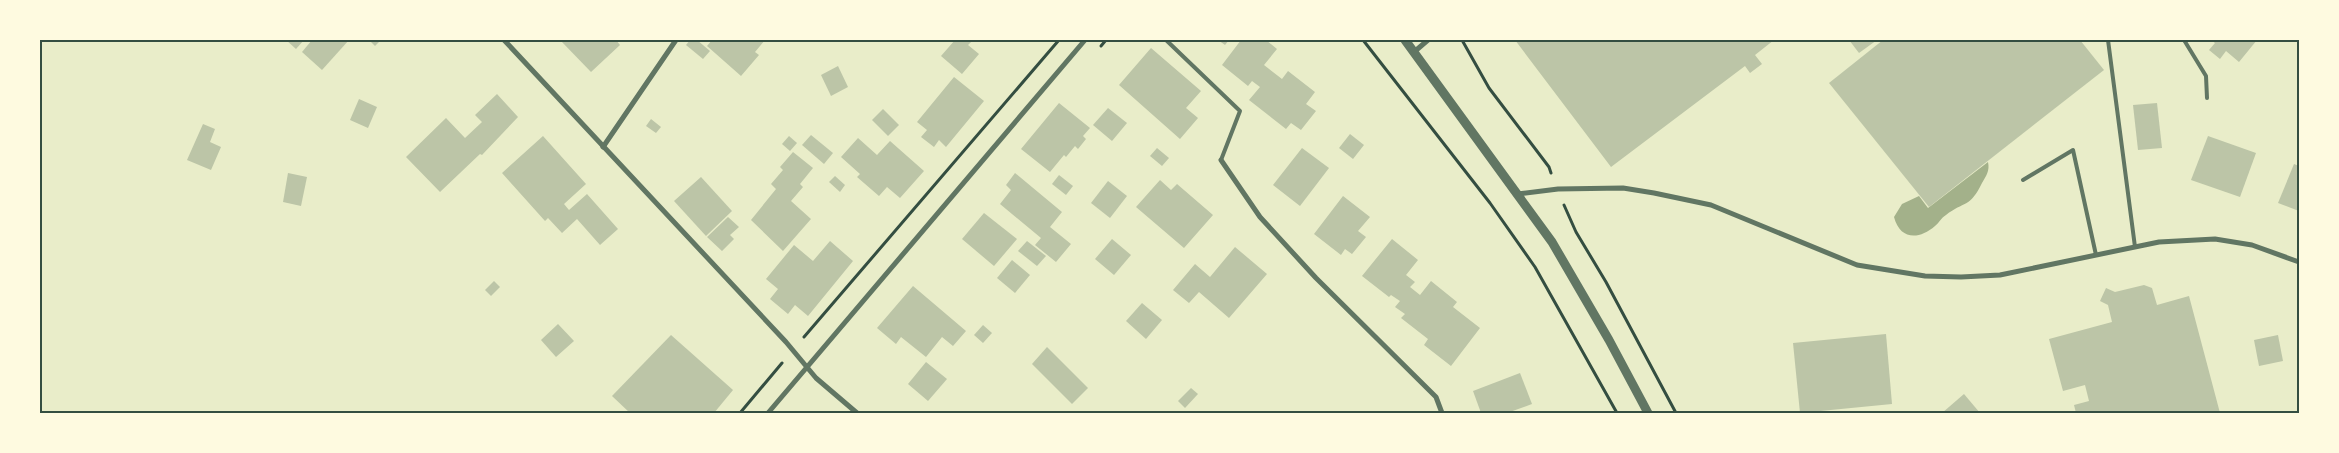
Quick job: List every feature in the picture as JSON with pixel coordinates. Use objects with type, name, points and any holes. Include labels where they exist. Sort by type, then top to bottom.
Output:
[{"type":"street","points":[[504,40],[807,367],[857,413]]},
{"type":"street","points":[[603,147],[676,40]]},
{"type":"street","points":[[768,413],[1085,40]]},
{"type":"street","points":[[1405,40],[1552,242],[1609,340],[1648,413]]},
{"type":"street","points":[[1414,52],[1428,40]]},
{"type":"street","points":[[1221,160],[1260,217],[1316,278],[1436,397],[1442,413]]},
{"type":"street","points":[[1517,194],[1558,189],[1623,188],[1711,205],[1857,265],[1926,276],[2000,275],[2159,242],[2215,239],[2252,245],[2299,262]]},
{"type":"lane","points":[[1166,40],[1240,111],[1221,160]]},
{"type":"lane","points":[[2108,40],[2135,247]]},
{"type":"lane","points":[[2184,40],[2206,76],[2207,98]]},
{"type":"lane","points":[[2024,180],[2073,150],[2096,255]]},
{"type":"path","points":[[740,413],[1059,40]]},
{"type":"path","points":[[1363,40],[1490,203],[1535,267],[1617,413]]},
{"type":"path","points":[[1462,40],[1489,88],[1549,167],[1576,232],[1606,282],[1676,413]]},
{"type":"shaded area","points":[[1988,162],[1986,176],[1974,197],[1944,216],[1929,231],[1917,235],[1905,234],[1897,225],[1894,217],[1902,204],[1919,196],[1928,208]]},
{"type":"building","points":[[286,40],[304,40],[296,49]]},
{"type":"building","points":[[312,40],[349,40],[322,70],[302,52]]},
{"type":"building","points":[[369,40],[381,40],[375,46]]},
{"type":"building","points":[[560,40],[616,40],[620,45],[591,72]]},
{"type":"building","points":[[690,40],[697,40],[710,51],[703,59],[686,45]]},
{"type":"building","points":[[712,40],[765,40],[755,52],[759,55],[741,76],[707,46]]},
{"type":"building","points":[[955,40],[973,40],[968,45],[979,54],[962,74],[941,56]]},
{"type":"building","points":[[1218,40],[1229,40],[1225,45]]},
{"type":"building","points":[[1241,40],[1266,40],[1277,49],[1264,65],[1282,79],[1288,71],[1315,92],[1306,104],[1316,111],[1301,130],[1291,123],[1286,129],[1249,100],[1260,87],[1252,81],[1248,86],[1222,65]]},
{"type":"building","points":[[1515,40],[1774,40],[1755,55],[1762,64],[1750,73],[1745,66],[1611,167]]},
{"type":"building","points":[[1849,40],[1877,40],[1859,53]]},
{"type":"building","points":[[1883,40],[2080,40],[2104,70],[1929,207],[1829,83]]},
{"type":"building","points":[[2211,40],[2257,40],[2239,62],[2226,51],[2220,59],[2209,50],[2215,43]]},
{"type":"building","points":[[1151,48],[1201,91],[1186,108],[1198,118],[1180,139],[1119,85]]},
{"type":"building","points":[[838,66],[848,87],[831,96],[821,75]]},
{"type":"building","points":[[954,77],[984,101],[946,147],[939,140],[934,147],[921,137],[927,130],[917,122]]},
{"type":"building","points":[[497,94],[518,117],[482,155],[480,154],[440,192],[406,157],[446,118],[465,138],[482,122],[475,115]]},
{"type":"building","points":[[359,99],[377,107],[368,128],[350,120]]},
{"type":"building","points":[[1059,103],[1090,128],[1083,136],[1086,139],[1078,149],[1075,146],[1066,157],[1064,155],[1050,172],[1021,149]]},
{"type":"building","points":[[2157,103],[2162,148],[2138,150],[2133,105]]},
{"type":"building","points":[[1108,108],[1127,123],[1112,141],[1093,125]]},
{"type":"building","points":[[883,109],[899,125],[888,136],[872,120]]},
{"type":"building","points":[[651,119],[661,127],[656,133],[646,126]]},
{"type":"building","points":[[203,124],[215,129],[210,142],[221,147],[211,170],[187,160]]},
{"type":"building","points":[[1350,134],[1364,145],[1353,159],[1339,148]]},
{"type":"building","points":[[811,135],[833,153],[824,164],[802,145]]},
{"type":"building","points":[[543,136],[586,184],[564,204],[569,210],[587,194],[618,229],[600,245],[577,219],[562,233],[548,218],[545,221],[502,173]]},
{"type":"building","points":[[789,136],[797,143],[790,151],[782,144]]},
{"type":"building","points":[[2208,136],[2256,153],[2240,197],[2191,180]]},
{"type":"building","points":[[858,138],[877,155],[890,141],[924,171],[900,198],[887,187],[879,196],[857,177],[860,174],[841,157]]},
{"type":"building","points":[[1157,148],[1169,158],[1162,166],[1150,156]]},
{"type":"building","points":[[1302,148],[1329,168],[1300,206],[1273,185]]},
{"type":"building","points":[[793,152],[813,168],[800,184],[803,187],[791,201],[811,219],[783,251],[751,220],[776,189],[771,184],[783,170],[780,167]]},
{"type":"building","points":[[2294,164],[2299,166],[2299,211],[2278,203]]},
{"type":"building","points":[[288,173],[307,177],[301,206],[283,202]]},
{"type":"building","points":[[1015,173],[1062,212],[1050,227],[1071,244],[1056,262],[1035,245],[1041,238],[1000,204],[1011,190],[1006,185]]},
{"type":"building","points":[[1059,175],[1073,186],[1066,195],[1052,184]]},
{"type":"building","points":[[835,176],[845,185],[840,192],[829,182]]},
{"type":"building","points":[[701,177],[732,211],[706,236],[674,201]]},
{"type":"building","points":[[1160,180],[1171,190],[1177,184],[1213,215],[1184,248],[1136,207]]},
{"type":"building","points":[[1108,181],[1127,196],[1110,218],[1091,203]]},
{"type":"building","points":[[1343,196],[1370,217],[1358,231],[1366,237],[1352,254],[1345,249],[1341,255],[1314,234]]},
{"type":"building","points":[[984,213],[1017,239],[994,266],[962,239]]},
{"type":"building","points":[[728,217],[739,227],[730,235],[734,239],[722,251],[707,237]]},
{"type":"building","points":[[1112,239],[1131,255],[1114,275],[1095,259]]},
{"type":"building","points":[[1392,239],[1418,260],[1406,275],[1415,282],[1410,287],[1420,295],[1431,281],[1457,302],[1453,307],[1480,328],[1451,366],[1424,345],[1428,339],[1401,318],[1405,314],[1395,307],[1400,301],[1391,295],[1389,297],[1362,276]]},
{"type":"building","points":[[830,241],[853,261],[808,316],[795,305],[788,314],[770,299],[778,289],[766,279],[794,245],[813,261]]},
{"type":"building","points":[[1027,241],[1046,256],[1037,266],[1018,251]]},
{"type":"building","points":[[1235,247],[1267,274],[1229,318],[1199,292],[1189,303],[1173,290],[1195,264],[1210,277]]},
{"type":"building","points":[[1012,260],[1030,275],[1015,293],[997,278]]},
{"type":"building","points":[[494,281],[500,287],[491,296],[485,290]]},
{"type":"building","points":[[2144,285],[2152,288],[2157,305],[2189,296],[2220,413],[2076,413],[2074,405],[2089,401],[2085,385],[2063,391],[2049,339],[2112,322],[2108,305],[2100,301],[2106,288],[2115,292]]},
{"type":"building","points":[[913,286],[966,331],[953,346],[942,337],[926,357],[901,337],[896,344],[877,328]]},
{"type":"building","points":[[1142,303],[1162,320],[1146,339],[1126,321]]},
{"type":"building","points":[[558,324],[574,341],[556,357],[541,340]]},
{"type":"building","points":[[983,325],[992,333],[983,343],[974,335]]},
{"type":"building","points":[[1886,334],[1892,404],[1800,413],[1793,343]]},
{"type":"building","points":[[671,335],[733,390],[714,413],[630,413],[612,396]]},
{"type":"building","points":[[2278,335],[2283,361],[2259,366],[2254,340]]},
{"type":"building","points":[[1047,347],[1088,388],[1072,404],[1032,364]]},
{"type":"building","points":[[926,362],[947,379],[928,401],[908,384]]},
{"type":"building","points":[[1520,373],[1532,404],[1507,413],[1481,413],[1473,391]]},
{"type":"building","points":[[1191,388],[1198,394],[1185,408],[1178,401]]},
{"type":"building","points":[[1964,394],[1980,413],[1942,413]]}]
